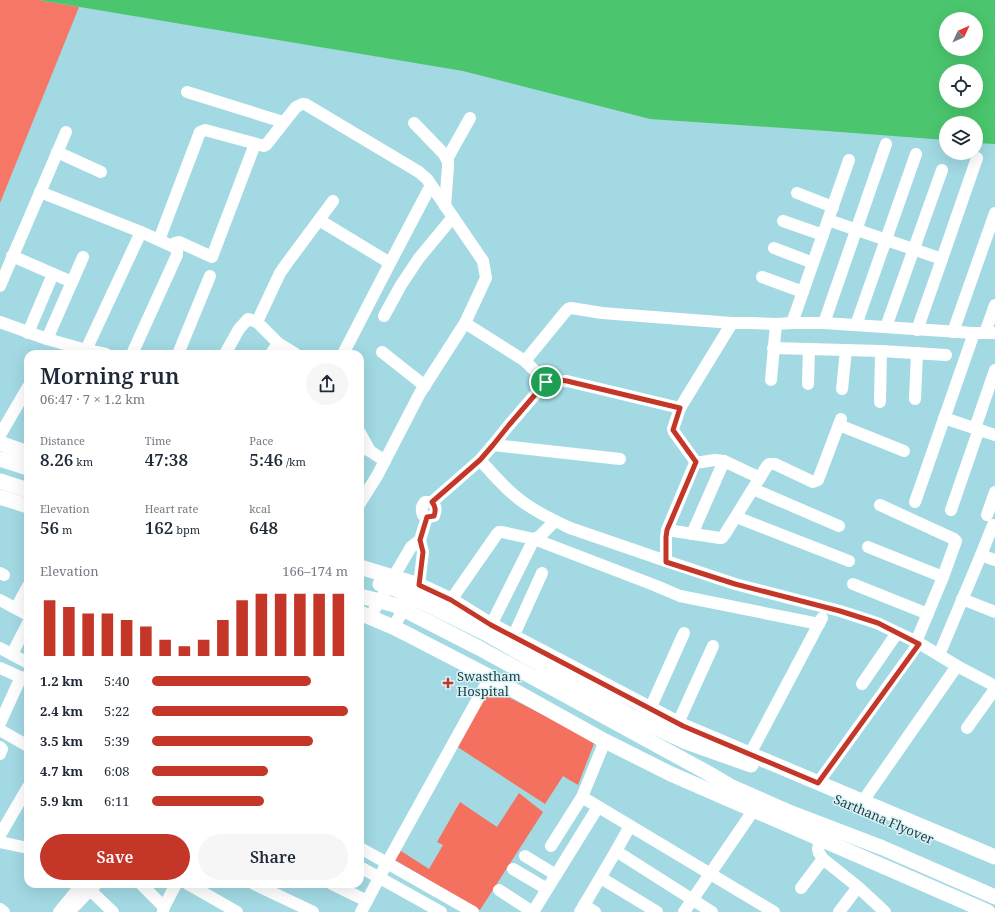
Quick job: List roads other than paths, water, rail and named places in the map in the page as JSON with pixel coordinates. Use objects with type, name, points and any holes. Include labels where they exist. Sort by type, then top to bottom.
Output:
[{"type":"main road","points":[[0,443],[24,452]]},
{"type":"main road","points":[[0,459],[24,467]]},
{"type":"main road","points":[[0,481],[24,489]]},
{"type":"main road","points":[[0,497],[24,505]]},
{"type":"main road","points":[[364,568],[419,585],[451,600],[491,625],[678,724],[995,857]]},
{"type":"main road","points":[[364,579],[398,590],[486,633],[626,721],[642,737],[671,774]]},
{"type":"main road","points":[[364,597],[396,605],[626,721]]},
{"type":"main road","points":[[365,615],[393,627],[490,677],[605,741],[671,774],[984,911]]},
{"type":"main road","name":"Sarthana Flyover","points":[[626,721],[776,774],[892,821],[995,867]]},
{"type":"main road","points":[[642,737],[730,786],[789,812],[883,848],[995,897]]},
{"type":"main road","points":[[686,742],[713,739]]},
{"type":"main road","points":[[713,739],[726,756]]},
{"type":"main road","points":[[704,789],[730,786]]},
{"type":"street","points":[[187,92],[283,122]]},
{"type":"street","points":[[159,240],[200,132],[205,130],[265,146],[296,107],[302,104],[305,104],[418,172],[427,179],[483,262],[486,278],[465,323],[420,393],[385,461],[364,496]]},
{"type":"street","points":[[447,159],[470,118]]},
{"type":"street","points":[[414,123],[447,159],[448,167],[445,206]]},
{"type":"street","points":[[0,286],[66,132]]},
{"type":"street","points":[[172,246],[179,242],[212,258],[255,144]]},
{"type":"street","points":[[824,324],[886,144]]},
{"type":"street","points":[[57,152],[101,172]]},
{"type":"street","points":[[856,326],[916,154]]},
{"type":"street","points":[[792,323],[849,160]]},
{"type":"street","points":[[917,330],[975,160]]},
{"type":"street","points":[[886,327],[942,170]]},
{"type":"street","points":[[345,350],[431,185]]},
{"type":"street","points":[[40,192],[141,232],[177,249],[177,255],[134,350]]},
{"type":"street","points":[[797,193],[833,207]]},
{"type":"street","points":[[257,322],[286,263],[333,201]]},
{"type":"street","points":[[953,332],[995,212]]},
{"type":"street","points":[[384,316],[401,285],[419,258],[453,218]]},
{"type":"street","points":[[319,220],[390,263]]},
{"type":"street","points":[[828,220],[942,259]]},
{"type":"street","points":[[783,221],[823,235]]},
{"type":"street","points":[[0,322],[28,333],[86,350],[141,232]]},
{"type":"street","points":[[774,248],[813,263]]},
{"type":"street","points":[[12,256],[72,282]]},
{"type":"street","points":[[47,339],[83,257]]},
{"type":"street","points":[[28,333],[53,274]]},
{"type":"street","points":[[180,350],[210,276]]},
{"type":"street","points":[[762,277],[803,292]]},
{"type":"street","points":[[915,502],[944,418],[985,333],[995,305]]},
{"type":"street","points":[[525,361],[566,311],[571,308],[602,313],[732,323],[824,324],[985,333]]},
{"type":"street","points":[[227,350],[238,328],[248,319],[257,322],[278,343],[289,350]]},
{"type":"street","points":[[465,323],[525,361],[546,382]]},
{"type":"street","points":[[666,562],[667,530],[695,463],[673,430],[680,408],[732,323]]},
{"type":"street","points":[[771,380],[776,324]]},
{"type":"street","points":[[274,350],[278,343]]},
{"type":"street","points":[[774,348],[881,351],[946,355]]},
{"type":"street","points":[[808,384],[809,349]]},
{"type":"street","points":[[842,389],[846,350]]},
{"type":"street","points":[[880,402],[881,351]]},
{"type":"street","points":[[382,352],[425,386]]},
{"type":"street","points":[[915,400],[917,353]]},
{"type":"street","points":[[952,510],[995,370]]},
{"type":"street","points":[[393,627],[419,585],[423,552],[420,540],[427,517],[423,515],[421,511],[422,505],[425,502],[432,502],[480,460],[546,382],[567,381],[680,408]]},
{"type":"street","points":[[0,434],[24,394]]},
{"type":"street","points":[[944,418],[995,435]]},
{"type":"street","points":[[667,530],[722,538],[726,534],[767,466],[772,463],[813,482],[818,480],[840,422],[904,451]]},
{"type":"street","points":[[493,445],[620,459]]},
{"type":"street","points":[[365,449],[385,461]]},
{"type":"street","points":[[480,460],[514,496],[555,521],[570,528],[666,562],[735,584],[840,611],[878,623],[918,643],[995,686]]},
{"type":"street","points":[[695,463],[715,460],[724,461],[760,478]]},
{"type":"street","points":[[692,534],[724,461]]},
{"type":"street","points":[[753,489],[839,526]]},
{"type":"street","points":[[939,655],[982,555],[995,492]]},
{"type":"street","points":[[818,783],[918,643],[956,541],[880,505]]},
{"type":"street","points":[[736,517],[848,561]]},
{"type":"street","points":[[491,625],[534,539],[540,536],[555,521]]},
{"type":"street","points":[[451,600],[499,532],[502,532],[534,539],[680,596],[819,624]]},
{"type":"street","points":[[365,615],[393,577],[411,547],[420,540]]},
{"type":"street","points":[[868,547],[943,577]]},
{"type":"street","points":[[982,555],[995,560]]},
{"type":"street","points":[[513,636],[542,574]]},
{"type":"street","points":[[852,584],[928,614]]},
{"type":"street","points":[[16,608],[24,594]]},
{"type":"street","points":[[962,599],[995,612]]},
{"type":"street","points":[[0,600],[24,613]]},
{"type":"street","points":[[750,754],[827,608]]},
{"type":"street","points":[[12,654],[24,631]]},
{"type":"street","points":[[650,709],[684,633]]},
{"type":"street","points":[[862,684],[897,633]]},
{"type":"street","points":[[678,724],[713,646]]},
{"type":"street","points":[[0,648],[24,661]]},
{"type":"street","points":[[863,801],[957,666]]},
{"type":"street","points":[[0,668],[24,679]]},
{"type":"street","points":[[361,912],[490,677]]},
{"type":"street","points":[[0,723],[24,681]]},
{"type":"street","points":[[967,728],[995,689]]},
{"type":"street","points":[[0,730],[24,743]]},
{"type":"street","points":[[551,846],[582,796],[605,741]]},
{"type":"street","points":[[0,747],[2,750],[0,754]]},
{"type":"street","points":[[0,835],[24,794]]},
{"type":"street","points":[[582,796],[774,912]]},
{"type":"street","points":[[499,890],[533,912],[540,909],[547,889],[598,807]]},
{"type":"street","points":[[684,912],[753,810]]},
{"type":"street","points":[[595,912],[582,909],[630,826]]},
{"type":"street","points":[[820,840],[818,849],[823,859],[858,887],[885,912]]},
{"type":"street","points":[[0,842],[24,847]]},
{"type":"street","points":[[364,850],[473,912]]},
{"type":"street","points":[[616,851],[712,912]]},
{"type":"street","points":[[525,856],[556,875]]},
{"type":"street","points":[[801,888],[823,859]]},
{"type":"street","points":[[364,869],[441,912]]},
{"type":"street","points":[[513,869],[547,889]]},
{"type":"street","points":[[601,878],[657,912]]},
{"type":"street","points":[[839,912],[858,887]]},
{"type":"street","points":[[59,912],[87,888]]},
{"type":"street","points":[[69,912],[87,888]]},
{"type":"street","points":[[91,888],[113,912]]},
{"type":"street","points":[[145,888],[164,909],[174,888]]},
{"type":"street","points":[[195,888],[237,912]]},
{"type":"street","points":[[262,888],[313,912]]},
{"type":"street","points":[[340,888],[367,901]]},
{"type":"street","points":[[0,909],[4,912]]},
{"type":"place","name":"Swastham Hospital","points":[[448,683]]}]
